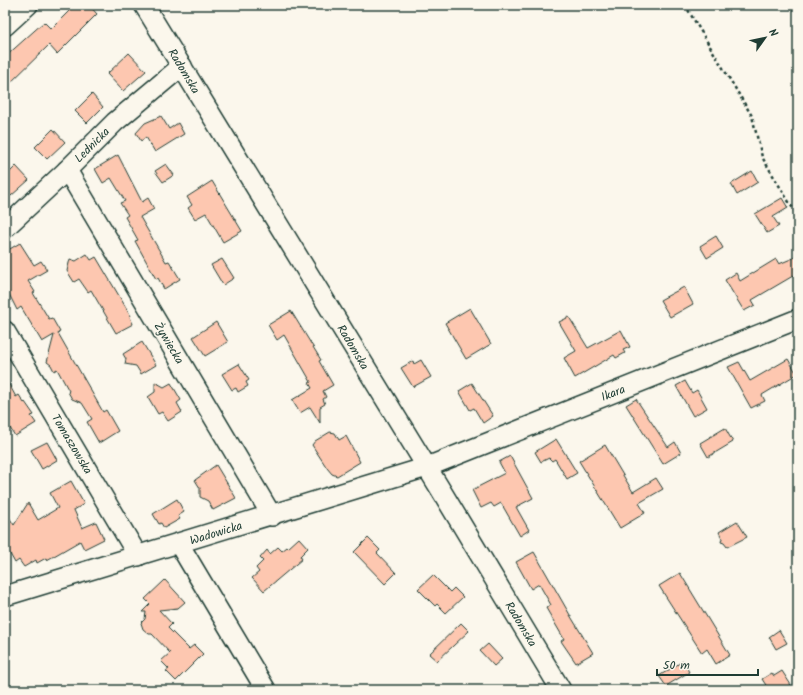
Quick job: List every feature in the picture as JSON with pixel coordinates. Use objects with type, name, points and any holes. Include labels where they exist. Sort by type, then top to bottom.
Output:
[{"type":"street","points":[[5,26],[28,5]]},
{"type":"street","name":"Radomska","points":[[144,5],[427,467],[561,690]]},
{"type":"street","name":"Lednicka","points":[[5,228],[67,170],[115,122],[182,66]]},
{"type":"street","name":"Żywiecka","points":[[67,170],[272,516]]},
{"type":"street","name":"Ikara","points":[[427,467],[798,319]]},
{"type":"street","name":"Tomaszowska","points":[[5,331],[138,556]]},
{"type":"street","name":"Wadowicka","points":[[5,596],[272,516],[427,467]]},
{"type":"street","points":[[179,544],[266,690]]},
{"type":"path","points":[[685,5],[752,116],[762,157],[798,217]]},
{"type":"building","points":[[65,5],[89,5],[97,14],[57,54],[49,45],[5,88],[5,57],[44,22],[51,29],[70,10]]},
{"type":"building","points":[[129,53],[146,71],[123,91],[107,74]]},
{"type":"building","points":[[92,94],[103,107],[87,123],[75,111]]},
{"type":"building","points":[[161,116],[169,129],[178,123],[184,134],[155,152],[146,137],[141,141],[136,133],[145,123]]},
{"type":"building","points":[[53,129],[65,142],[47,159],[35,147]]},
{"type":"building","points":[[118,155],[142,202],[148,198],[154,209],[140,217],[166,262],[169,261],[180,279],[164,289],[158,278],[156,279],[135,241],[138,240],[125,217],[128,215],[120,203],[125,201],[111,178],[103,183],[95,169]]},
{"type":"building","points":[[166,164],[174,175],[163,182],[155,171]]},
{"type":"building","points":[[16,166],[29,180],[11,196],[5,191],[5,177]]},
{"type":"building","points":[[752,171],[758,182],[737,195],[731,184]]},
{"type":"building","points":[[212,181],[242,231],[223,242],[206,213],[195,219],[188,208],[192,205],[187,197]]},
{"type":"building","points":[[782,198],[788,208],[773,217],[779,226],[767,233],[755,214]]},
{"type":"building","points":[[716,236],[723,248],[707,258],[700,246]]},
{"type":"building","points":[[20,243],[34,265],[41,261],[47,270],[28,281],[35,292],[33,293],[49,319],[52,318],[60,332],[58,333],[103,412],[106,410],[118,431],[99,443],[87,422],[92,419],[82,403],[72,399],[57,369],[54,371],[51,365],[47,362],[54,335],[42,342],[21,307],[17,310],[5,286],[5,255],[9,252],[8,250]]},
{"type":"building","points":[[87,254],[91,260],[96,257],[131,316],[130,317],[133,324],[116,333],[91,290],[88,292],[79,279],[74,282],[67,271],[70,259],[76,261]]},
{"type":"building","points":[[798,256],[798,273],[752,300],[755,305],[744,311],[725,280],[736,273],[740,281],[776,259],[779,264]]},
{"type":"building","points":[[222,259],[234,278],[223,285],[211,265]]},
{"type":"building","points":[[684,287],[693,304],[670,317],[660,300]]},
{"type":"building","points":[[470,308],[491,344],[466,359],[445,323]]},
{"type":"building","points":[[291,311],[321,360],[319,361],[333,385],[323,391],[326,397],[323,399],[325,404],[320,407],[320,423],[310,407],[300,413],[292,400],[312,388],[309,383],[311,382],[284,335],[277,340],[268,325]]},
{"type":"building","points":[[569,317],[588,348],[621,330],[630,347],[623,350],[625,353],[616,358],[614,355],[575,378],[564,358],[576,351],[559,322]]},
{"type":"building","points":[[216,322],[228,342],[205,356],[193,337]]},
{"type":"building","points":[[142,342],[156,365],[141,374],[136,366],[125,364],[126,359],[123,354]]},
{"type":"building","points":[[788,359],[797,374],[762,395],[765,401],[751,408],[728,367],[739,362],[750,381]]},
{"type":"building","points":[[421,360],[431,377],[413,387],[401,368],[413,361],[414,364]]},
{"type":"building","points":[[239,364],[249,380],[246,382],[248,386],[238,392],[236,388],[232,390],[222,374]]},
{"type":"building","points":[[5,377],[16,397],[19,395],[34,415],[31,416],[36,423],[15,436],[5,420]]},
{"type":"building","points":[[685,381],[692,393],[697,390],[707,408],[693,416],[676,386]]},
{"type":"building","points":[[155,382],[164,387],[171,383],[181,400],[177,403],[182,412],[168,421],[162,412],[158,414],[148,397],[155,392]]},
{"type":"building","points":[[472,383],[493,416],[483,423],[474,408],[470,410],[459,391]]},
{"type":"building","points":[[636,399],[668,447],[675,442],[681,453],[663,464],[626,405]]},
{"type":"building","points":[[725,428],[733,442],[708,457],[700,443]]},
{"type":"building","points":[[330,432],[335,433],[339,440],[346,436],[360,462],[337,476],[332,474],[327,468],[312,445],[315,441]]},
{"type":"building","points":[[556,439],[577,473],[567,479],[555,459],[552,461],[549,458],[541,462],[535,452]]},
{"type":"building","points":[[47,442],[57,460],[42,469],[31,450]]},
{"type":"building","points":[[605,445],[633,492],[656,478],[663,489],[639,503],[645,513],[620,528],[579,461]]},
{"type":"building","points":[[510,456],[533,498],[516,507],[529,530],[520,536],[501,503],[494,507],[491,503],[481,508],[472,490],[505,473],[499,462]]},
{"type":"building","points":[[216,465],[236,498],[213,510],[208,501],[200,497],[200,488],[195,480]]},
{"type":"building","points":[[71,481],[84,504],[74,510],[82,528],[96,522],[104,539],[84,549],[80,541],[47,560],[46,558],[37,563],[36,560],[24,567],[19,560],[15,563],[5,545],[5,511],[14,525],[28,503],[38,520],[58,508],[50,493]]},
{"type":"building","points":[[177,499],[184,512],[178,516],[180,519],[164,528],[161,523],[159,524],[153,514]]},
{"type":"building","points":[[737,521],[747,537],[727,547],[721,542],[722,538],[719,532]]},
{"type":"building","points":[[299,538],[308,548],[300,556],[302,559],[264,591],[252,578],[259,572],[256,568],[263,561],[260,558],[267,550],[270,554],[278,547],[282,551],[287,547],[288,548]]},
{"type":"building","points":[[368,538],[380,550],[377,553],[396,573],[385,584],[354,552]]},
{"type":"building","points":[[534,552],[593,653],[576,663],[561,641],[564,639],[546,608],[551,605],[539,584],[531,589],[516,562]]},
{"type":"building","points":[[680,573],[730,655],[716,664],[707,649],[702,653],[659,586]]},
{"type":"building","points":[[433,575],[450,592],[454,588],[463,597],[446,613],[437,604],[435,606],[418,589]]},
{"type":"building","points":[[165,580],[185,602],[178,608],[159,610],[172,624],[168,628],[189,649],[194,645],[203,654],[176,681],[166,671],[169,669],[161,661],[170,653],[152,634],[149,634],[143,629],[141,623],[145,619],[146,612],[142,612],[150,604],[145,599]]},
{"type":"building","points":[[461,623],[469,631],[437,661],[429,654]]},
{"type":"building","points":[[779,630],[787,643],[776,649],[769,637]]},
{"type":"building","points":[[488,644],[502,659],[494,666],[480,651]]},
{"type":"building","points":[[683,661],[689,672],[666,686],[659,676]]},
{"type":"building","points":[[782,671],[791,685],[784,690],[769,690],[762,679],[772,673],[774,676]]}]
